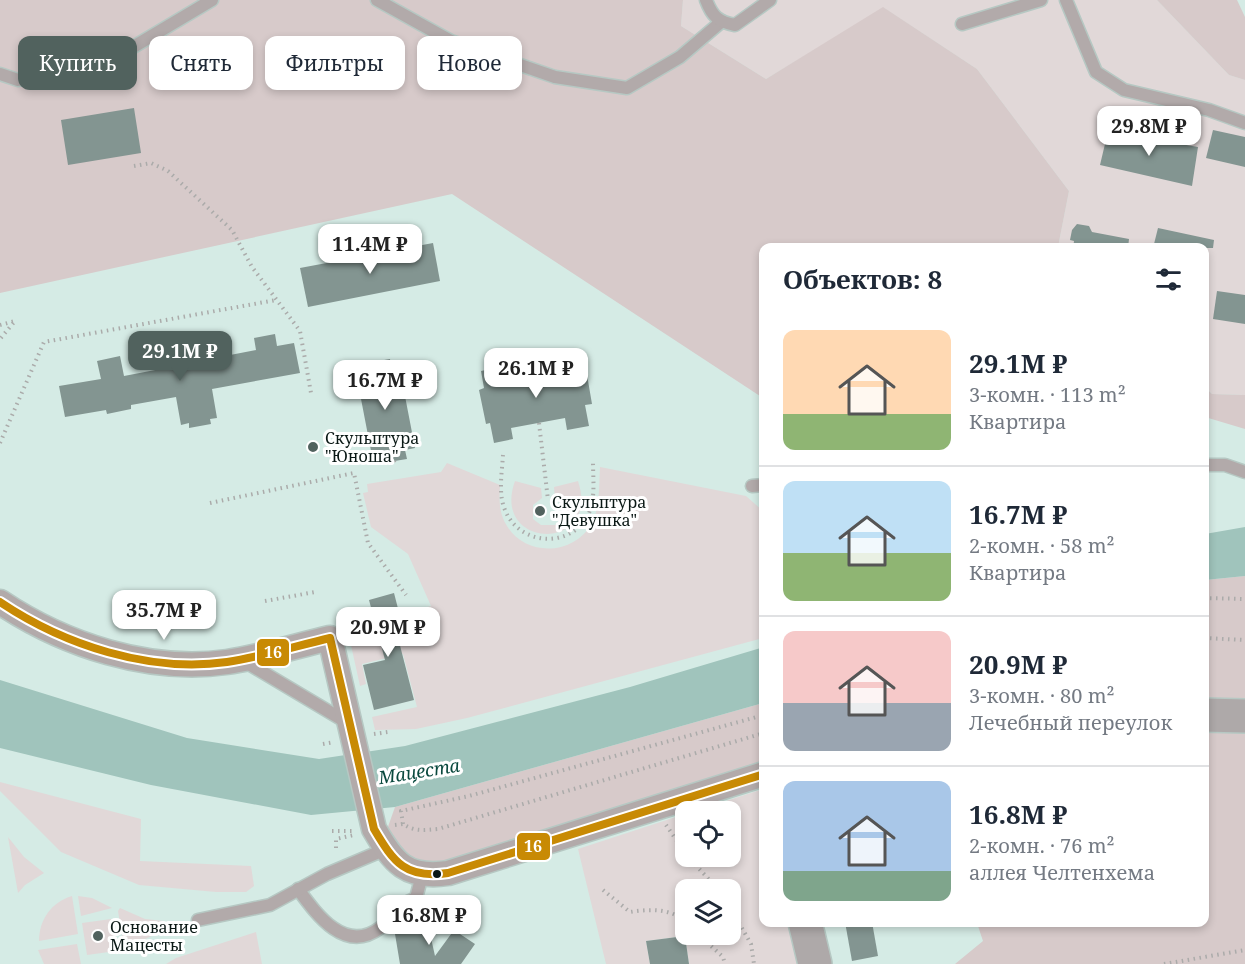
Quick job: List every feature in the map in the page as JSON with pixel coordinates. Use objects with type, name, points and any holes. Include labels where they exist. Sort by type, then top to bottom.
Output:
[{"type":"main road","points":[[1209,715],[1245,716]]},
{"type":"main road","points":[[806,927],[814,964]]},
{"type":"street","points":[[0,602],[58,634],[124,656],[180,664],[228,662],[330,638],[359,734],[363,828],[401,866],[419,874],[448,873],[759,776]]},
{"type":"lane","points":[[0,74],[18,80],[113,59],[212,0]]},
{"type":"lane","points":[[377,0],[451,41],[555,77],[627,88],[680,57],[721,22]]},
{"type":"lane","points":[[706,0],[711,13],[721,22],[735,25],[770,0]]},
{"type":"lane","points":[[962,24],[1041,0]]},
{"type":"lane","points":[[1066,0],[1096,72],[1124,90],[1209,110],[1245,123]]},
{"type":"lane","points":[[1209,465],[1225,465],[1245,472]]},
{"type":"lane","points":[[240,658],[359,734]]},
{"type":"lane","points":[[198,920],[270,905],[298,889],[386,849]]},
{"type":"lane","points":[[298,889],[318,916],[329,926],[340,934],[359,937],[381,928],[397,908],[416,897],[419,874]]},
{"type":"path","points":[[134,166],[151,163],[168,171],[232,230],[252,267],[300,331],[311,393]]},
{"type":"path","points":[[0,443],[44,342],[276,300]]},
{"type":"path","points":[[0,325],[15,321],[0,339]]},
{"type":"path","points":[[539,423],[548,500]]},
{"type":"path","points":[[503,455],[502,495],[505,510],[519,529],[538,538],[552,539],[567,536],[579,528],[588,516],[592,502],[593,462]]},
{"type":"path","points":[[210,503],[354,473],[368,543],[406,595]]},
{"type":"path","points":[[265,601],[315,592]]},
{"type":"path","points":[[1209,598],[1245,599]]},
{"type":"path","points":[[1209,638],[1245,640]]},
{"type":"path","points":[[759,716],[469,796],[401,811],[402,824],[422,831],[438,829],[759,734]]},
{"type":"path","points":[[359,734],[388,732]]},
{"type":"path","points":[[663,822],[675,839]]},
{"type":"path","points":[[336,848],[336,839],[354,837],[363,828]]},
{"type":"path","points":[[332,831],[347,832]]},
{"type":"path","points":[[697,867],[709,879]]},
{"type":"path","points":[[603,890],[630,912],[653,909],[675,916]]},
{"type":"path","points":[[741,926],[751,944],[754,964]]},
{"type":"path","points":[[710,945],[723,957],[725,964]]},
{"type":"path","points":[[1164,964],[1245,950]]},
{"type":"shaded area","points":[[0,0],[683,0],[681,26],[766,79],[883,7],[977,69],[1069,191],[1059,243],[759,243],[759,395],[452,194],[0,293]]},
{"type":"shaded area","points":[[683,0],[1157,0],[1229,75],[1245,80],[1245,395],[1212,394],[1209,391],[1209,243],[1059,243],[1069,191],[977,69],[884,8],[766,79],[681,26]]},
{"type":"shaded area","points":[[1157,0],[1237,0],[1245,17],[1245,80],[1229,75]]},
{"type":"shaded area","points":[[1209,391],[1212,394],[1245,395],[1245,429],[1209,418]]},
{"type":"shaded area","points":[[447,463],[500,485],[500,507],[507,526],[526,544],[538,548],[563,546],[584,534],[592,523],[596,510],[600,467],[746,496],[759,507],[759,639],[467,718],[416,729],[375,730],[372,717],[417,707],[403,654],[362,664],[366,684],[360,686],[347,627],[431,606],[408,554],[371,527],[363,493],[368,492],[367,484],[441,472]]},
{"type":"shaded area","points":[[515,481],[541,488],[542,498],[533,505],[533,519],[541,525],[555,525],[563,517],[563,505],[555,499],[554,487],[578,481],[581,505],[575,521],[562,531],[546,534],[530,530],[518,520],[512,504]]},
{"type":"shaded area","points":[[1245,576],[1245,964],[955,964],[983,941],[978,927],[1209,927],[1209,580]]},
{"type":"shaded area","points":[[759,704],[759,775],[447,866],[413,862],[384,838],[395,807]]},
{"type":"shaded area","points":[[0,782],[141,819],[140,861],[251,866],[254,886],[246,892],[216,892],[139,885],[61,852],[0,791]]},
{"type":"shaded area","points":[[759,790],[759,927],[795,927],[802,964],[689,964],[686,945],[741,945],[741,879],[675,879],[675,937],[646,941],[650,964],[606,964],[578,849],[675,817],[675,867],[741,867],[741,801],[726,801]]},
{"type":"shaded area","points":[[8,837],[24,857],[44,873],[25,885],[18,893]]},
{"type":"shaded area","points":[[72,896],[78,934],[39,941],[41,926],[48,912],[58,902]]},
{"type":"shaded area","points":[[78,896],[92,898],[112,908],[81,916]]},
{"type":"shaded area","points":[[120,908],[145,919],[164,921],[167,929],[141,941],[125,954],[118,911]]},
{"type":"shaded area","points":[[111,919],[116,951],[87,955],[82,923]]},
{"type":"shaded area","points":[[256,932],[262,964],[166,964],[176,958]]},
{"type":"shaded area","points":[[77,944],[81,964],[44,964],[38,950]]},
{"type":"water","points":[[1245,527],[1245,576],[1209,580],[1209,533]]},
{"type":"water","name":"Мацеста","points":[[759,648],[759,704],[395,807],[311,815],[151,785],[0,748],[0,680],[187,738],[319,759],[405,746],[630,687]]},
{"type":"building","points":[[134,108],[141,153],[68,165],[61,120]]},
{"type":"building","points":[[1109,127],[1146,135],[1145,138],[1198,147],[1192,186],[1100,165]]},
{"type":"building","points":[[1213,130],[1245,137],[1245,167],[1206,158]]},
{"type":"building","points":[[1077,224],[1089,226],[1092,232],[1129,239],[1129,243],[1074,243],[1070,240],[1072,230]]},
{"type":"building","points":[[1158,228],[1214,240],[1213,248],[1209,248],[1209,243],[1154,243]]},
{"type":"building","points":[[433,243],[440,281],[308,307],[300,268]]},
{"type":"building","points":[[1217,291],[1245,295],[1245,324],[1213,319]]},
{"type":"building","points":[[275,334],[277,346],[294,343],[300,373],[212,389],[217,418],[210,419],[211,424],[189,428],[189,423],[181,425],[176,397],[131,405],[131,409],[107,414],[106,410],[65,417],[59,386],[101,379],[97,361],[120,356],[124,376],[176,366],[174,354],[192,350],[194,362],[256,350],[254,338]]},
{"type":"building","points":[[576,355],[579,370],[586,369],[592,404],[585,405],[589,426],[567,430],[565,418],[511,428],[513,439],[494,443],[490,423],[486,424],[479,390],[484,388],[481,371],[500,367],[504,385],[557,375],[554,359]]},
{"type":"building","points":[[390,359],[391,367],[399,365],[415,448],[405,450],[407,459],[382,463],[380,455],[372,456],[356,373],[363,372],[361,364]]},
{"type":"building","points":[[394,593],[402,624],[395,626],[414,700],[374,710],[363,665],[385,660],[369,600]]},
{"type":"building","points":[[427,920],[435,956],[454,930],[475,944],[461,964],[400,964],[394,928]]},
{"type":"building","points":[[846,927],[873,927],[878,956],[852,961]]},
{"type":"building","points":[[675,937],[675,945],[686,945],[689,964],[650,964],[646,941]]},
{"type":"transit line","name":"16","points":[[0,602],[79,643],[138,659],[168,663],[227,662],[330,638],[374,829],[395,859],[411,871],[448,873],[759,776]]},
{"type":"place","name":"Скульптура \"Юноша\"","points":[[313,447]]},
{"type":"place","name":"Скульптура \"Девушка\"","points":[[540,511]]},
{"type":"place","name":"Основание Мацесты","points":[[98,936]]}]
